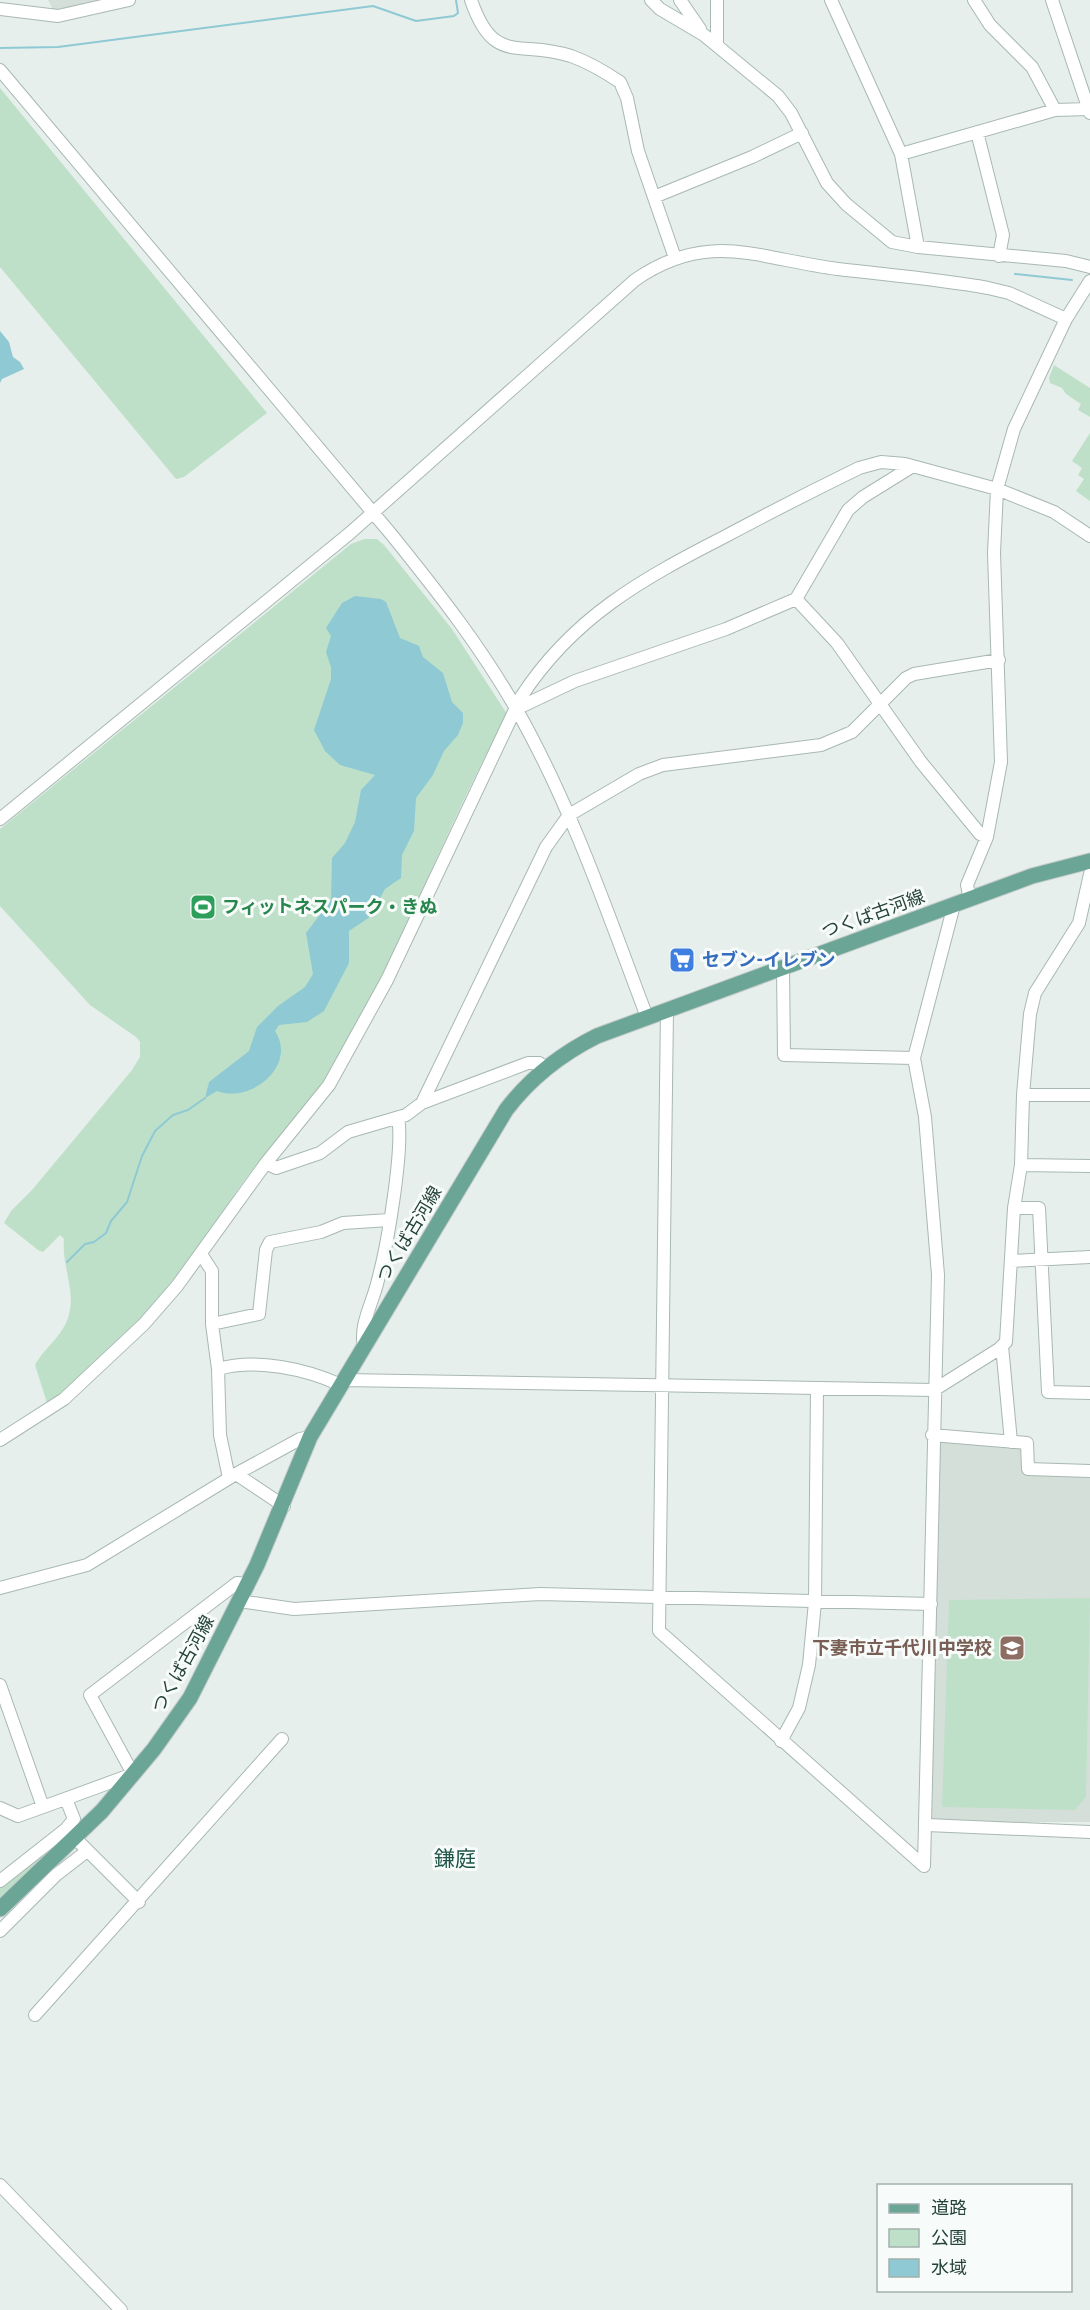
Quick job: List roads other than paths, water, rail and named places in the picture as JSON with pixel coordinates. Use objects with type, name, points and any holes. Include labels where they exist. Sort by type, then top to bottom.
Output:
[{"type":"main road","name":"つくば古河線","points":[[0,1910],[71,1833],[133,1774],[190,1698],[248,1584],[284,1506],[310,1437],[506,1110],[546,1068],[583,1043],[647,1017],[1049,870],[1090,861]]},
{"type":"street","points":[[0,9],[58,16],[129,0]]},
{"type":"street","points":[[471,0],[487,35],[500,44],[569,56],[620,82],[627,98],[638,151],[675,258]]},
{"type":"street","points":[[651,0],[660,9],[704,34],[778,96],[802,133],[827,183],[846,204],[892,242],[999,256],[1066,261],[1090,267]]},
{"type":"street","points":[[680,0],[704,34]]},
{"type":"street","points":[[717,0],[717,45]]},
{"type":"street","points":[[831,0],[901,154],[918,247]]},
{"type":"street","points":[[974,0],[990,25],[1032,67],[1055,110]]},
{"type":"street","points":[[901,154],[1055,110],[1090,111],[1052,0]]},
{"type":"street","points":[[0,70],[373,513],[444,601],[516,709],[569,815],[647,1017]]},
{"type":"street","points":[[977,132],[1003,235],[999,256]]},
{"type":"street","points":[[654,197],[752,157],[802,133]]},
{"type":"street","points":[[0,819],[373,513],[635,280],[675,258],[717,250],[739,250],[835,268],[966,284],[1009,293],[1066,319]]},
{"type":"street","points":[[970,898],[967,885],[987,837],[1001,762],[994,553],[997,489],[1014,429],[1066,319],[1088,286]]},
{"type":"street","points":[[0,1440],[47,1411],[85,1382],[144,1324],[201,1254],[266,1163],[315,1105],[340,1067],[387,980],[528,687],[565,643],[619,595],[652,575],[859,468],[881,462],[913,466],[997,489],[1054,512],[1090,536]]},
{"type":"street","points":[[516,709],[575,681],[726,629],[796,598],[848,510],[862,496],[913,466]]},
{"type":"street","points":[[796,598],[837,643],[934,779],[980,834],[987,837]]},
{"type":"street","points":[[422,1103],[546,847],[569,815],[639,774],[663,765],[821,746],[852,732],[914,674],[999,660]]},
{"type":"street","points":[[218,1368],[250,1363],[342,1382],[934,1390],[1006,1342],[1014,1208],[1022,1165],[1023,1095],[1035,993],[1079,923],[1086,905],[1090,874]]},
{"type":"street","points":[[667,1010],[669,1022],[661,1385],[658,1598],[661,1609],[659,1631],[924,1866],[927,1826],[932,1434],[938,1275],[927,1128],[914,1058],[954,904]]},
{"type":"street","points":[[783,967],[784,1055],[914,1058]]},
{"type":"street","points":[[266,1163],[273,1168],[282,1167],[320,1152],[348,1132],[398,1118],[422,1103],[528,1063],[539,1063],[546,1068]]},
{"type":"street","points":[[1023,1095],[1090,1095]]},
{"type":"street","points":[[364,1347],[362,1330],[378,1283],[399,1148],[398,1118]]},
{"type":"street","points":[[1022,1165],[1090,1166]]},
{"type":"street","points":[[1014,1208],[1039,1208],[1048,1392],[1090,1393]]},
{"type":"street","points":[[212,1324],[259,1314],[266,1250],[270,1242],[321,1232],[343,1223],[388,1220]]},
{"type":"street","points":[[201,1254],[212,1271],[212,1324],[218,1368],[220,1435],[233,1476],[284,1506]]},
{"type":"street","points":[[1011,1261],[1090,1257]]},
{"type":"street","points":[[1002,1346],[1011,1442]]},
{"type":"street","points":[[781,1741],[799,1707],[809,1665],[815,1602],[817,1389]]},
{"type":"street","points":[[932,1434],[1027,1443],[1028,1469],[1090,1471]]},
{"type":"street","points":[[0,1588],[87,1565],[233,1476],[300,1439],[310,1437]]},
{"type":"street","points":[[0,1808],[18,1816],[133,1774],[90,1695],[237,1583],[248,1584]]},
{"type":"street","points":[[239,1601],[294,1609],[540,1594],[931,1605]]},
{"type":"street","points":[[0,1685],[43,1807]]},
{"type":"street","points":[[35,2015],[139,1902],[282,1739]]},
{"type":"street","points":[[0,1881],[71,1833],[74,1819],[66,1799]]},
{"type":"street","points":[[927,1826],[1090,1832]]},
{"type":"street","points":[[71,1833],[139,1902]]},
{"type":"street","points":[[0,1931],[56,1875],[87,1851]]},
{"type":"street","points":[[0,2185],[121,2310]]},
{"type":"water","points":[[0,331],[9,342],[13,357],[24,369],[2,379],[0,383]]},
{"type":"water","points":[[355,596],[381,599],[386,602],[400,638],[419,646],[423,657],[443,673],[452,702],[463,713],[463,723],[458,735],[444,751],[433,775],[416,798],[414,831],[402,855],[401,878],[385,889],[370,917],[349,931],[349,963],[324,1011],[307,1022],[279,1025],[275,1031],[280,1044],[280,1057],[275,1069],[267,1079],[243,1092],[230,1094],[217,1091],[205,1098],[209,1082],[249,1051],[257,1027],[278,1006],[305,987],[313,974],[306,933],[331,900],[332,858],[345,843],[355,822],[361,790],[375,775],[340,765],[325,751],[314,730],[331,679],[331,667],[326,652],[331,636],[326,628],[342,603]]},
{"type":"waterway","points":[[0,48],[58,47],[373,6],[416,21],[454,16],[458,13],[456,0]]},
{"type":"waterway","points":[[1015,274],[1072,280]]},
{"type":"waterway","points":[[67,1262],[85,1244],[94,1242],[106,1233],[111,1221],[127,1202],[142,1156],[155,1131],[173,1115],[188,1110],[205,1098]]},
{"type":"place","name":"フィットネスパーク・きぬ","points":[[203,907]]},
{"type":"place","name":"セブン-イレブン","points":[[682,960]]},
{"type":"place","name":"下妻市立千代川中学校","points":[[1012,1648]]},
{"type":"district","name":"鎌庭","points":[[455,1859]]}]
